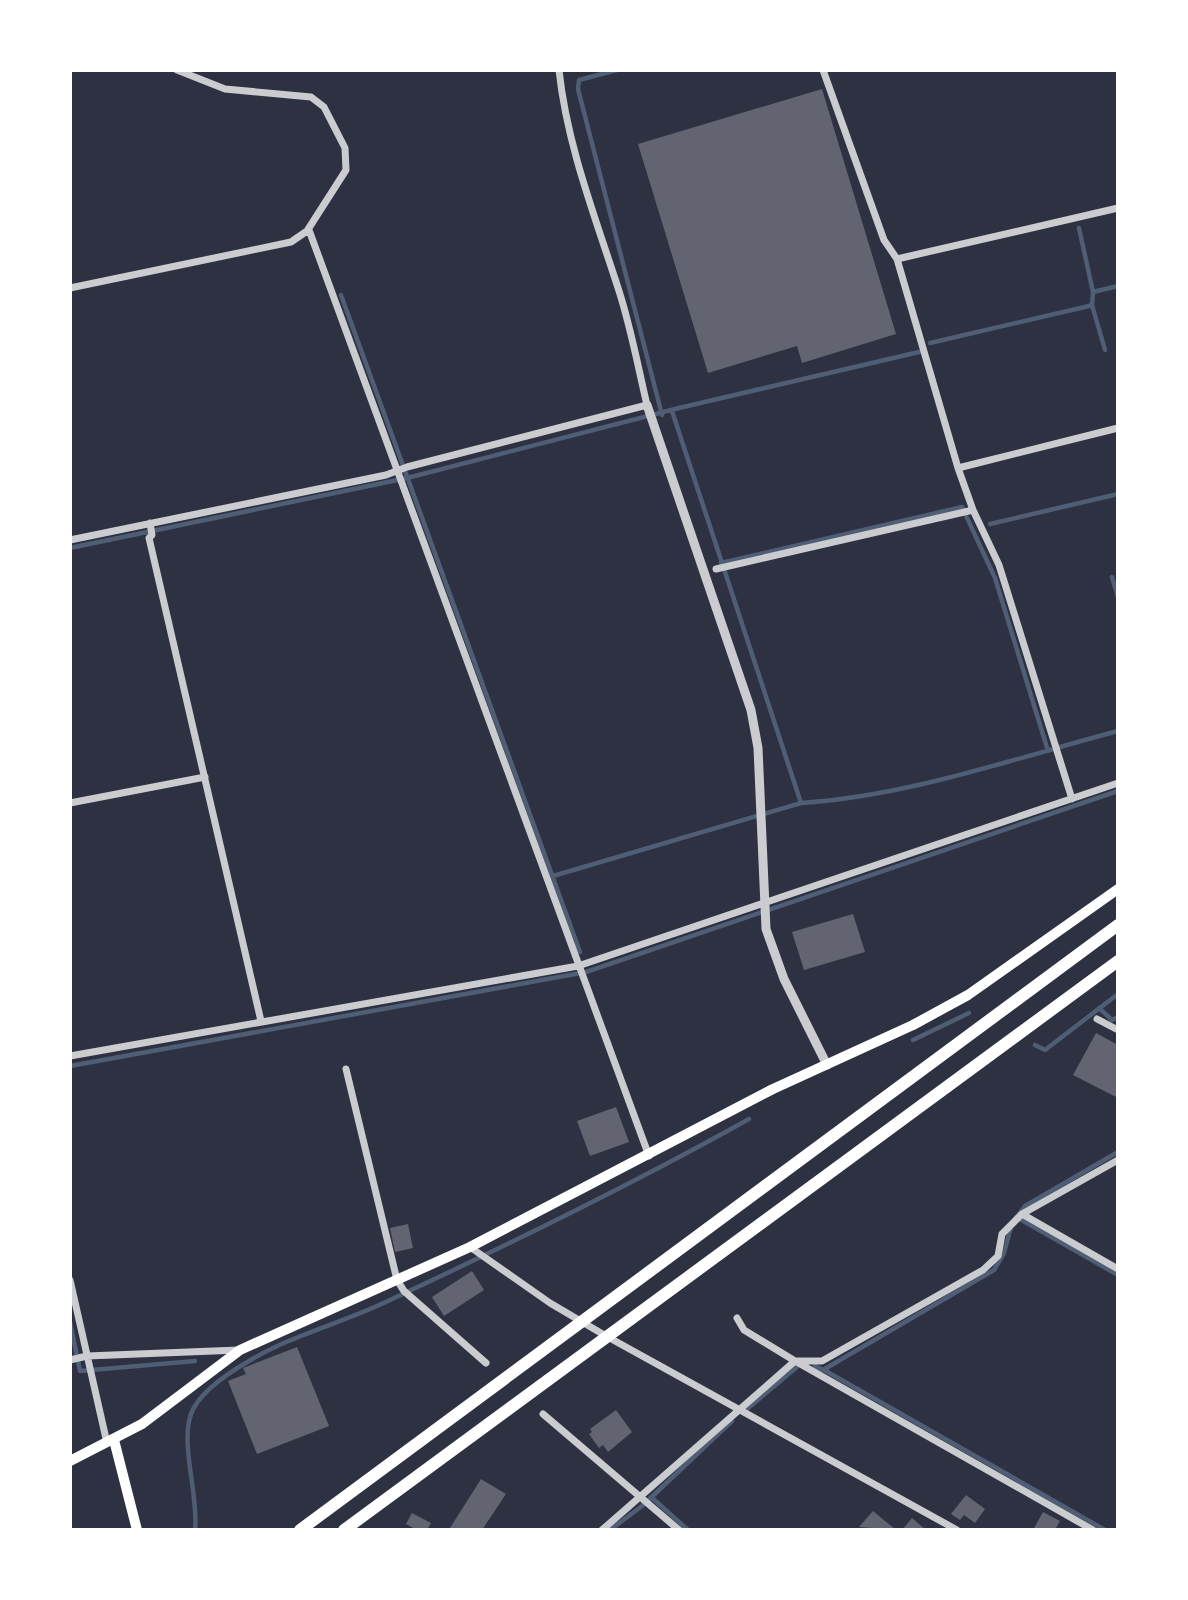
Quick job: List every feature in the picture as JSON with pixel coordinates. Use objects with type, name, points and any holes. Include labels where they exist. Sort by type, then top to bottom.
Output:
[{"type":"highway","points":[[300,1530],[1118,925]]},
{"type":"highway","points":[[344,1530],[1118,961]]},
{"type":"main road","points":[[70,1461],[142,1424],[240,1350],[473,1249],[649,1156],[968,995],[1118,889]]},
{"type":"main road","points":[[110,1442],[137,1530]]},
{"type":"street","points":[[70,288],[275,248],[291,242],[309,230],[346,170],[345,148],[324,107],[311,97],[225,89],[177,70]]},
{"type":"street","points":[[559,70],[567,121],[625,311],[647,405],[751,710],[758,748],[766,929],[784,979],[827,1065]]},
{"type":"street","points":[[823,70],[884,240],[897,259],[958,468],[967,512],[999,565],[1072,799]]},
{"type":"street","points":[[897,259],[1118,208]]},
{"type":"street","points":[[309,230],[401,470],[403,484],[579,971],[649,1156]]},
{"type":"street","points":[[70,540],[151,528],[386,475],[647,405]]},
{"type":"street","points":[[958,468],[1118,428]]},
{"type":"street","points":[[721,568],[967,512]]},
{"type":"street","points":[[151,528],[149,538],[261,1021]]},
{"type":"street","points":[[70,803],[205,777]]},
{"type":"street","points":[[70,1056],[261,1021],[579,971],[1118,783]]},
{"type":"street","points":[[1097,1019],[1118,1030]]},
{"type":"street","points":[[346,1069],[397,1280],[408,1294],[486,1363]]},
{"type":"street","points":[[602,1530],[645,1500],[738,1409],[795,1361],[822,1361],[983,1270],[998,1256],[1002,1234],[1020,1216],[1118,1160]]},
{"type":"street","points":[[1020,1216],[1118,1269]]},
{"type":"street","points":[[473,1249],[550,1303],[606,1336],[957,1530]]},
{"type":"street","points":[[70,1280],[78,1358]]},
{"type":"street","points":[[737,1318],[744,1330],[795,1361],[1093,1530]]},
{"type":"street","points":[[78,1358],[240,1350]]},
{"type":"street","points":[[78,1358],[89,1365],[110,1442]]},
{"type":"street","points":[[542,1414],[679,1530]]},
{"type":"building","points":[[822,89],[896,334],[802,363],[797,346],[708,373],[638,144]]},
{"type":"building","points":[[853,914],[865,952],[804,970],[792,932]]},
{"type":"building","points":[[1096,1033],[1118,1045],[1118,1098],[1073,1075]]},
{"type":"building","points":[[616,1107],[629,1142],[590,1156],[577,1121]]},
{"type":"building","points":[[408,1224],[413,1248],[395,1252],[390,1228]]},
{"type":"building","points":[[472,1271],[484,1290],[444,1316],[432,1297]]},
{"type":"building","points":[[297,1347],[329,1426],[257,1454],[228,1381],[246,1374],[243,1368]]},
{"type":"building","points":[[616,1410],[632,1432],[608,1452],[603,1445],[599,1448],[589,1434],[592,1432],[590,1429]]},
{"type":"building","points":[[481,1479],[506,1494],[482,1530],[453,1530],[450,1528]]},
{"type":"building","points":[[966,1495],[985,1509],[975,1523],[964,1515],[960,1520],[951,1514]]},
{"type":"building","points":[[873,1511],[896,1530],[859,1527]]},
{"type":"building","points":[[1043,1512],[1060,1521],[1055,1530],[1033,1530]]},
{"type":"building","points":[[412,1513],[431,1523],[427,1530],[417,1530],[406,1524]]},
{"type":"building","points":[[912,1518],[926,1530],[902,1530]]},
{"type":"waterway","points":[[617,70],[579,80],[578,89],[662,415]]},
{"type":"waterway","points":[[1079,228],[1093,292]]},
{"type":"waterway","points":[[930,343],[1089,306],[1092,305],[1093,292],[1118,286]]},
{"type":"waterway","points":[[341,295],[580,952]]},
{"type":"waterway","points":[[1092,305],[1105,350]]},
{"type":"waterway","points":[[70,548],[407,478],[679,408],[919,352]]},
{"type":"waterway","points":[[672,411],[801,803]]},
{"type":"waterway","points":[[990,524],[1118,494]]},
{"type":"waterway","points":[[721,563],[962,507],[995,578],[1048,751]]},
{"type":"waterway","points":[[1112,577],[1118,597]]},
{"type":"waterway","points":[[553,876],[801,803],[882,793],[922,784],[1118,731]]},
{"type":"waterway","points":[[70,1066],[586,972],[1118,791]]},
{"type":"waterway","points":[[1035,1045],[1045,1050],[1118,994]]},
{"type":"waterway","points":[[1099,1008],[1112,1020],[1118,1017]]},
{"type":"waterway","points":[[913,1040],[969,1013]]},
{"type":"waterway","points":[[195,1530],[188,1427],[195,1406],[208,1390],[224,1377],[265,1352],[373,1308],[527,1235],[749,1119]]},
{"type":"waterway","points":[[1015,1219],[1025,1206],[1118,1152]]},
{"type":"waterway","points":[[1016,1217],[1118,1275]]},
{"type":"waterway","points":[[815,1366],[823,1370],[994,1270],[1004,1253],[1011,1227]]},
{"type":"waterway","points":[[70,1322],[80,1371],[195,1361]]},
{"type":"waterway","points":[[747,1409],[797,1367]]},
{"type":"waterway","points":[[824,1370],[1105,1530]]},
{"type":"waterway","points":[[610,1530],[642,1506],[732,1421]]},
{"type":"waterway","points":[[651,1497],[688,1530]]}]
